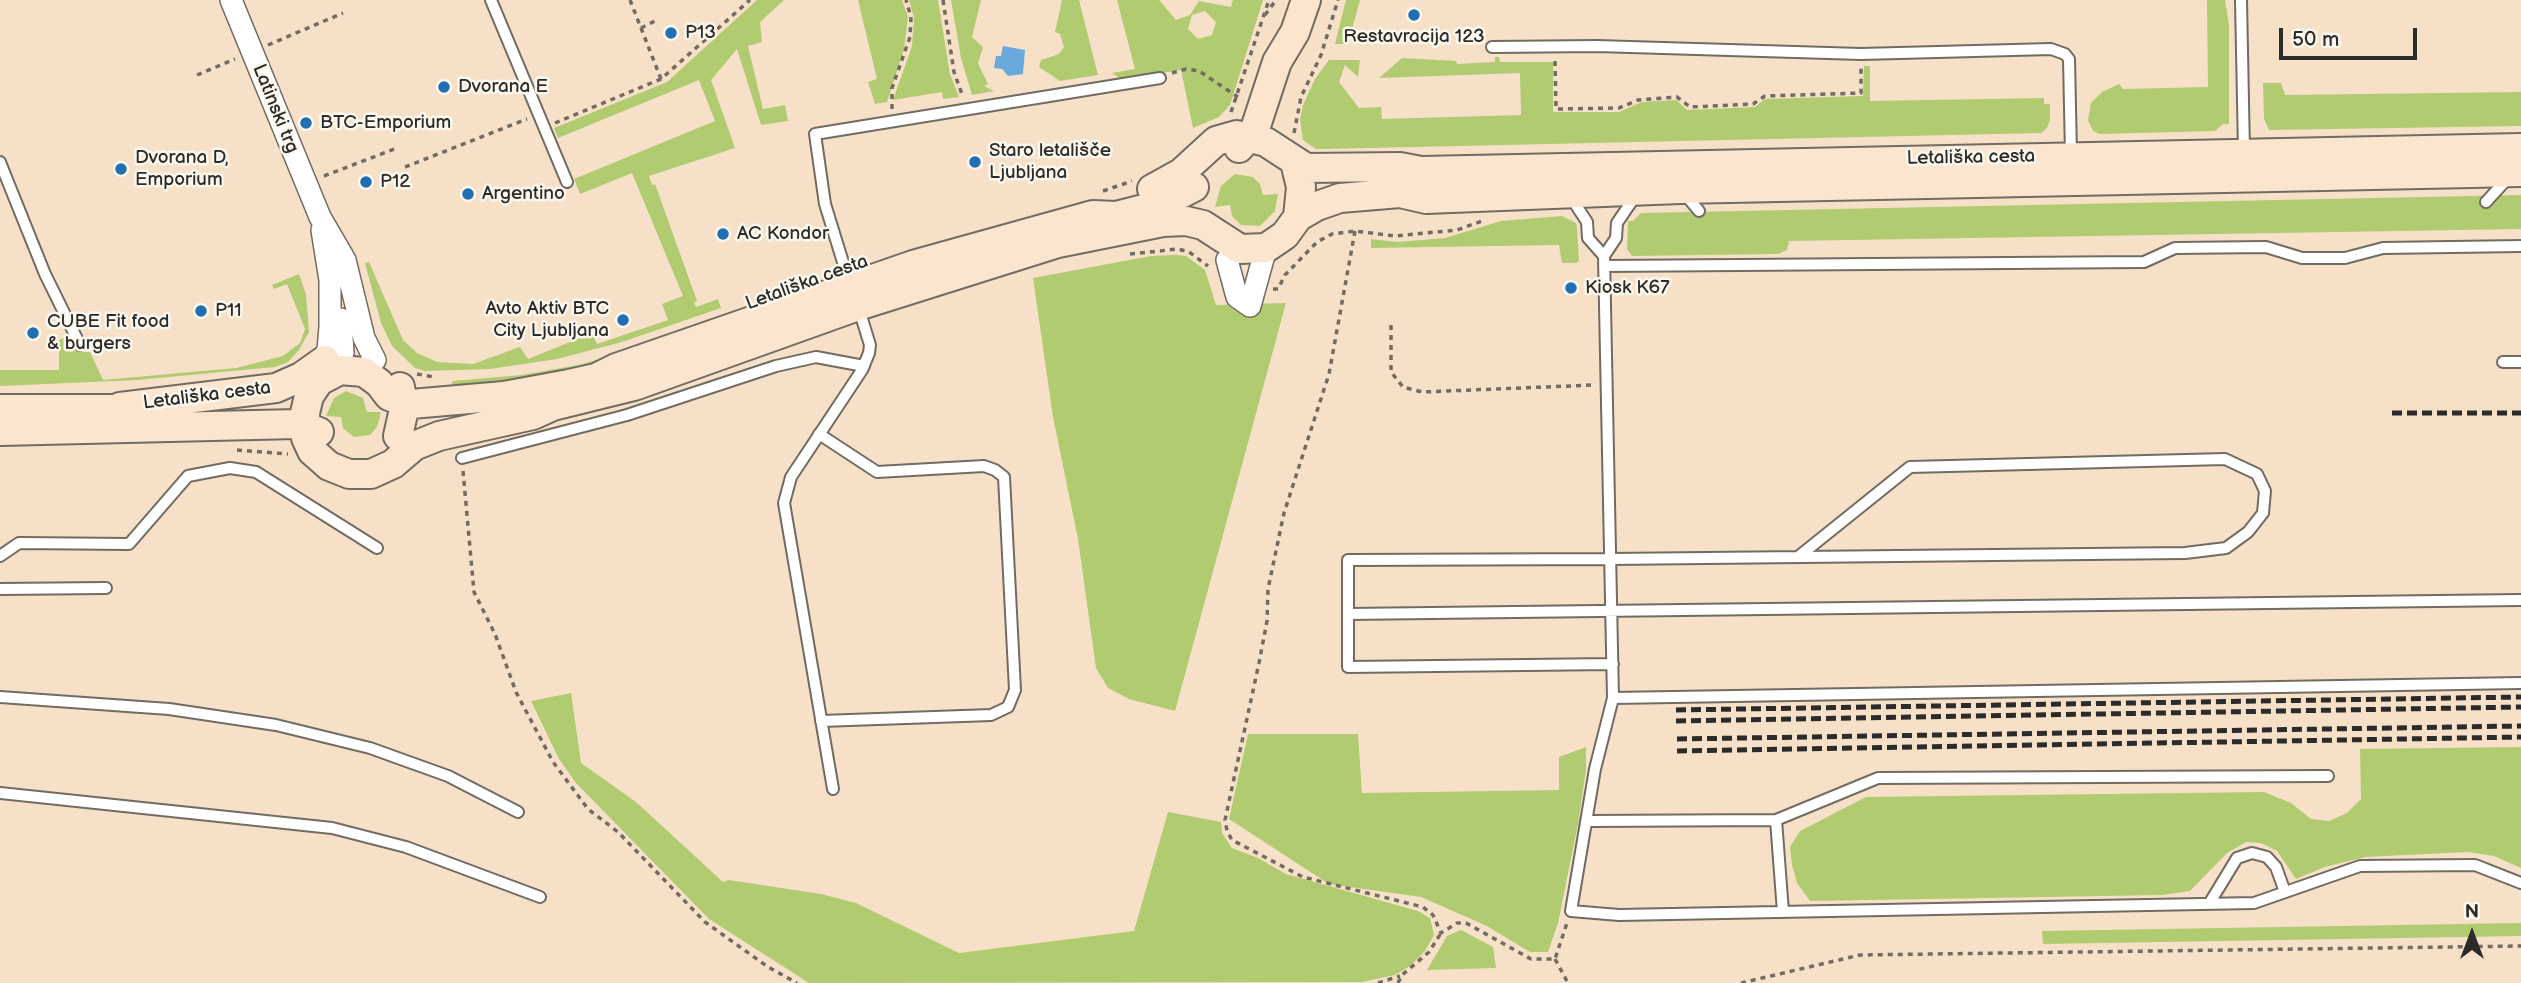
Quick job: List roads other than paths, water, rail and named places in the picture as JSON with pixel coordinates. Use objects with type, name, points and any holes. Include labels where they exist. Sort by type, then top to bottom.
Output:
[{"type":"main road","points":[[1236,134],[1296,32],[1306,0]]},
{"type":"main road","points":[[1296,32],[1295,68],[1278,125],[1293,165],[1298,217]]},
{"type":"main road","name":"Letališka cesta","points":[[1236,134],[1263,156],[1293,165],[1315,169],[1400,167],[1421,172],[2244,153],[2518,164]]},
{"type":"main road","name":"Letališka cesta","points":[[1095,204],[1116,216],[1159,205],[1194,187],[1236,134]]},
{"type":"main road","name":"Letališka cesta","points":[[307,435],[329,466],[349,474],[371,474],[386,468],[414,446],[429,439],[533,415],[553,406],[660,377],[970,248],[1095,204],[1111,202],[1167,183],[1209,145],[1236,134]]},
{"type":"main road","name":"Letališka cesta","points":[[1267,257],[1298,217],[1317,206],[1350,197],[1400,193],[1426,199],[1639,190],[2518,164]]},
{"type":"main road","points":[[1194,187],[1199,232]]},
{"type":"main road","name":"Letališka cesta","points":[[1199,232],[1267,257],[1328,221],[1401,211],[1426,199]]},
{"type":"main road","name":"Letališka cesta","points":[[0,431],[169,412],[276,406],[327,369],[364,372],[379,383],[389,397],[404,386],[428,391],[478,388],[616,368],[854,296],[1009,260],[1166,234],[1192,237],[1199,232]]},
{"type":"main road","name":"Letališka cesta","points":[[1199,232],[1227,260]]},
{"type":"main road","points":[[1227,260],[1267,257]]},
{"type":"main road","points":[[307,435],[306,405],[327,369],[375,360],[404,386],[398,436]]},
{"type":"main road","name":"Letališka cesta","points":[[0,409],[121,418],[158,425],[307,435],[317,430],[338,454],[354,460],[378,456],[398,436],[429,422],[531,406],[553,406]]},
{"type":"street","name":"Latinski trg","points":[[231,0],[320,217],[345,260],[364,338],[375,360]]},
{"type":"street","name":"Latinski trg","points":[[320,217],[330,280],[340,305],[327,369]]},
{"type":"street","points":[[1227,260],[1237,297],[1250,306],[1267,257]]},
{"type":"lane","points":[[491,0],[567,182]]},
{"type":"lane","points":[[2241,0],[2244,153]]},
{"type":"lane","points":[[1492,47],[1597,46],[1861,54],[2002,48],[2059,50],[2069,59],[2071,155]]},
{"type":"lane","points":[[833,789],[784,503],[791,477],[864,366],[870,345],[825,204],[815,134],[1160,78]]},
{"type":"lane","points":[[0,162],[45,274],[80,345]]},
{"type":"lane","points":[[2486,202],[2518,164]]},
{"type":"lane","points":[[1680,189],[1699,211]]},
{"type":"lane","points":[[1639,190],[1617,223],[1616,238],[1604,261],[1613,698],[1595,769],[1571,911],[1619,915],[2254,903],[2360,866],[2475,865],[2521,883]]},
{"type":"lane","points":[[1567,193],[1587,222],[1588,238],[1604,261]]},
{"type":"lane","points":[[1604,261],[2144,262],[2175,248],[2266,247],[2302,258],[2345,258],[2383,248],[2521,246]]},
{"type":"lane","points":[[461,458],[627,415],[776,366],[816,358],[864,366]]},
{"type":"lane","points":[[2503,362],[2521,362]]},
{"type":"lane","points":[[819,434],[877,472],[984,466],[1003,477],[1015,690],[1008,707],[991,715],[821,721]]},
{"type":"lane","points":[[1613,664],[1348,667],[1348,560],[1610,559],[2185,553],[2226,548],[2248,532],[2263,513],[2265,491],[2257,474],[2225,459],[1910,467],[1798,557]]},
{"type":"lane","points":[[0,556],[19,543],[129,544],[188,476],[230,468],[256,472],[377,548]]},
{"type":"lane","points":[[0,589],[106,588]]},
{"type":"lane","points":[[1348,614],[1613,613],[2521,600]]},
{"type":"lane","points":[[1613,698],[2521,683]]},
{"type":"lane","points":[[0,696],[169,709],[276,726],[370,748],[448,776],[519,812]]},
{"type":"lane","points":[[1588,821],[1776,820],[1878,778],[2328,776]]},
{"type":"lane","points":[[0,793],[332,828],[406,847],[540,897]]},
{"type":"lane","points":[[1776,820],[1783,912]]},
{"type":"lane","points":[[2209,904],[2237,858],[2252,853],[2267,857],[2276,867],[2285,892]]},
{"type":"water","points":[[1003,46],[1025,50],[1023,74],[1008,76],[1002,69],[994,68],[996,56],[1001,56]]},
{"type":"railway","points":[[2392,413],[2521,413]]},
{"type":"railway","points":[[1676,710],[2521,697]]},
{"type":"railway","points":[[1676,721],[2521,707]]},
{"type":"railway","points":[[1677,739],[2521,726]]},
{"type":"railway","points":[[1677,751],[2521,737]]},
{"type":"place","name":"Restavracija 123","points":[[1414,15]]},
{"type":"place","name":"P13","points":[[671,33]]},
{"type":"place","name":"Dvorana E","points":[[444,87]]},
{"type":"place","name":"BTC-Emporium","points":[[306,123]]},
{"type":"place","name":"Staro letališče Ljubljana","points":[[975,162]]},
{"type":"place","name":"Dvorana D, Emporium","points":[[121,169]]},
{"type":"place","name":"P12","points":[[366,182]]},
{"type":"place","name":"Argentino","points":[[468,194]]},
{"type":"place","name":"AC Kondor","points":[[723,234]]},
{"type":"place","name":"Kiosk K67","points":[[1571,288]]},
{"type":"place","name":"P11","points":[[201,311]]},
{"type":"place","name":"Avto Aktiv BTC City Ljubljana","points":[[623,320]]},
{"type":"place","name":"CUBE Fit food & burgers","points":[[33,333]]}]
